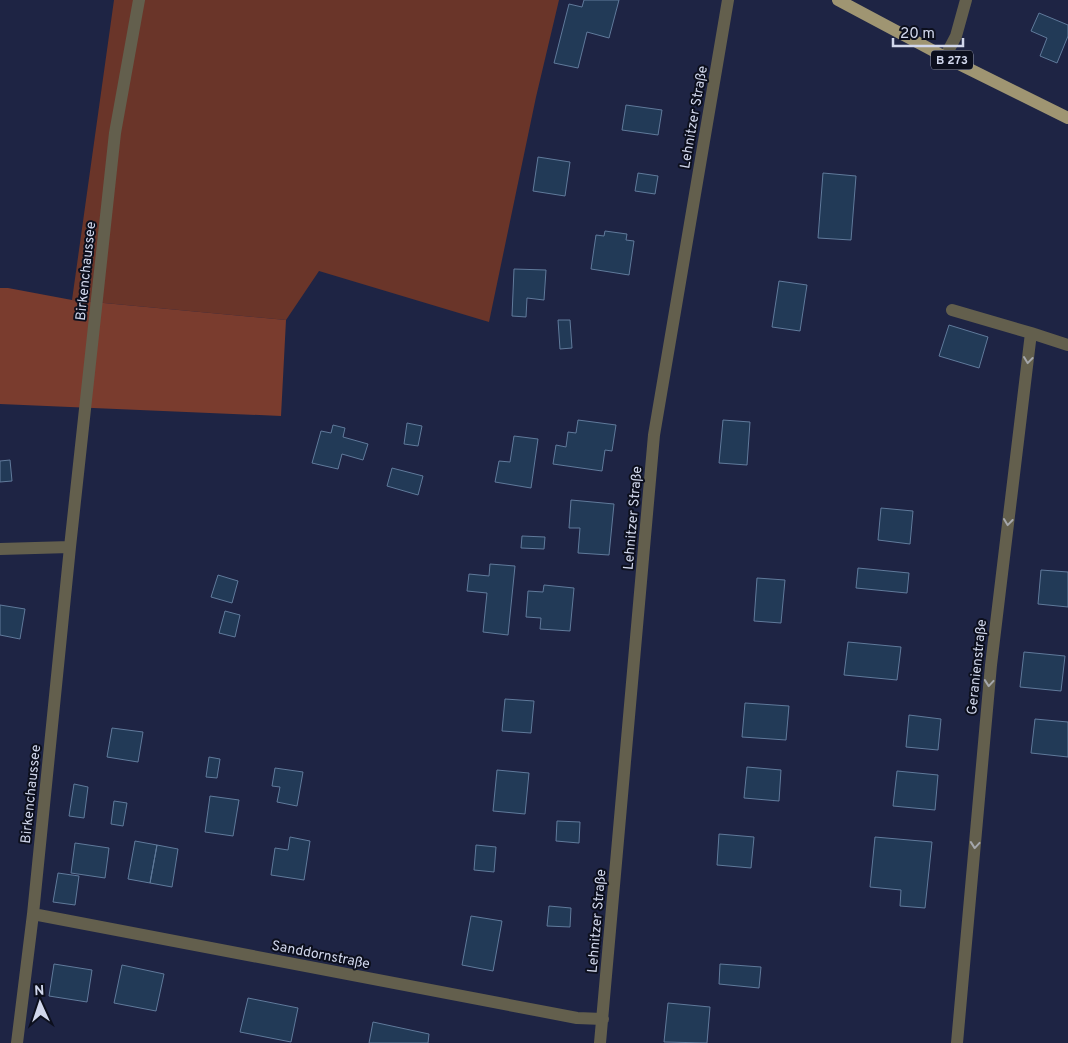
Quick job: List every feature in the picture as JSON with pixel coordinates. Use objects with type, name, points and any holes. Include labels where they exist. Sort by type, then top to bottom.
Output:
[{"type":"main road","name":"B 273","points":[[838,0],[1068,118]]},
{"type":"street","name":"Birkenchaussee","points":[[17,1043],[33,914],[70,547],[115,134],[139,0]]},
{"type":"street","name":"Lehnitzer Straße","points":[[600,1043],[654,435],[728,0]]},
{"type":"street","points":[[946,57],[956,36],[966,0]]},
{"type":"street","points":[[952,310],[1068,345]]},
{"type":"street","name":"Geranienstraße","points":[[958,1043],[991,665],[1031,333]]},
{"type":"street","points":[[0,549],[70,547]]},
{"type":"street","name":"Sanddornstraße","points":[[33,914],[577,1018],[602,1019]]},
{"type":"shaded area","points":[[114,0],[559,0],[536,97],[489,322],[319,271],[286,320],[72,300]]},
{"type":"shaded area","points":[[0,288],[72,300],[286,320],[281,416],[0,404]]},
{"type":"building","points":[[584,0],[619,0],[609,38],[587,32],[578,68],[554,63],[569,4],[582,7]]},
{"type":"building","points":[[1039,13],[1068,25],[1068,36],[1057,63],[1040,56],[1047,38],[1031,31]]},
{"type":"building","points":[[626,105],[662,110],[658,135],[622,130]]},
{"type":"building","points":[[538,157],[570,162],[565,196],[533,191]]},
{"type":"building","points":[[638,173],[658,176],[655,194],[635,191]]},
{"type":"building","points":[[823,173],[856,176],[851,240],[818,238]]},
{"type":"building","points":[[605,231],[627,234],[626,240],[634,241],[629,275],[591,269],[596,235],[604,236]]},
{"type":"building","points":[[514,269],[546,270],[544,300],[527,298],[526,317],[512,316]]},
{"type":"building","points":[[779,281],[807,285],[800,331],[772,327]]},
{"type":"building","points":[[558,320],[570,320],[572,348],[560,349]]},
{"type":"building","points":[[949,325],[988,337],[979,368],[939,356]]},
{"type":"building","points":[[578,420],[616,425],[612,451],[605,450],[602,471],[553,464],[556,445],[566,447],[568,432],[576,433]]},
{"type":"building","points":[[723,420],[750,422],[747,465],[719,463]]},
{"type":"building","points":[[407,423],[422,426],[418,446],[404,444]]},
{"type":"building","points":[[333,425],[345,428],[343,437],[368,444],[363,460],[342,454],[338,469],[312,463],[321,431],[331,433]]},
{"type":"building","points":[[514,436],[538,439],[531,488],[495,482],[499,461],[510,462]]},
{"type":"building","points":[[10,460],[12,481],[0,482],[0,461]]},
{"type":"building","points":[[392,468],[423,476],[418,495],[387,486]]},
{"type":"building","points":[[571,500],[614,504],[609,555],[578,553],[580,528],[569,528]]},
{"type":"building","points":[[881,508],[913,511],[910,544],[878,540]]},
{"type":"building","points":[[522,536],[545,537],[544,549],[521,548]]},
{"type":"building","points":[[490,564],[515,566],[508,635],[483,632],[487,593],[467,591],[469,574],[489,576]]},
{"type":"building","points":[[858,568],[909,573],[907,593],[856,588]]},
{"type":"building","points":[[1041,570],[1068,572],[1068,607],[1038,604]]},
{"type":"building","points":[[218,575],[238,581],[232,603],[211,597]]},
{"type":"building","points":[[757,578],[785,580],[781,623],[754,621]]},
{"type":"building","points":[[544,585],[574,588],[570,631],[540,629],[541,618],[526,617],[528,591],[543,592]]},
{"type":"building","points":[[0,605],[25,609],[20,639],[0,635]]},
{"type":"building","points":[[225,611],[240,615],[235,637],[219,633]]},
{"type":"building","points":[[848,642],[901,647],[897,680],[844,675]]},
{"type":"building","points":[[1024,652],[1065,656],[1061,691],[1020,687]]},
{"type":"building","points":[[505,699],[534,701],[531,733],[502,731]]},
{"type":"building","points":[[745,703],[789,706],[786,740],[742,737]]},
{"type":"building","points":[[909,715],[941,719],[938,750],[906,747]]},
{"type":"building","points":[[1035,719],[1068,722],[1068,757],[1031,753]]},
{"type":"building","points":[[112,728],[143,732],[138,762],[107,757]]},
{"type":"building","points":[[209,757],[220,759],[217,778],[206,777]]},
{"type":"building","points":[[747,767],[781,770],[779,801],[744,798]]},
{"type":"building","points":[[275,768],[303,772],[297,806],[277,802],[280,787],[272,786]]},
{"type":"building","points":[[497,770],[529,773],[525,814],[493,811]]},
{"type":"building","points":[[897,771],[938,775],[935,810],[893,806]]},
{"type":"building","points":[[74,784],[88,787],[84,818],[69,816]]},
{"type":"building","points":[[210,796],[239,800],[233,836],[205,832]]},
{"type":"building","points":[[114,801],[127,803],[123,826],[111,824]]},
{"type":"building","points":[[557,821],[580,822],[579,843],[556,841]]},
{"type":"building","points":[[719,834],[754,837],[751,868],[717,865]]},
{"type":"building","points":[[290,837],[310,841],[304,880],[271,875],[275,848],[288,850]]},
{"type":"building","points":[[875,837],[932,842],[925,908],[900,906],[901,890],[870,887]]},
{"type":"building","points":[[135,841],[157,845],[150,883],[128,879]]},
{"type":"building","points":[[75,843],[109,848],[105,878],[71,873]]},
{"type":"building","points":[[157,845],[178,849],[172,887],[150,883]]},
{"type":"building","points":[[476,845],[496,847],[494,872],[474,870]]},
{"type":"building","points":[[58,873],[79,876],[75,905],[53,902]]},
{"type":"building","points":[[549,906],[571,908],[570,927],[547,926]]},
{"type":"building","points":[[471,916],[502,921],[493,971],[462,965]]},
{"type":"building","points":[[54,964],[92,970],[87,1002],[49,996]]},
{"type":"building","points":[[720,964],[761,967],[759,988],[719,984]]},
{"type":"building","points":[[122,965],[164,974],[156,1011],[114,1003]]},
{"type":"building","points":[[248,998],[298,1008],[291,1042],[240,1032]]},
{"type":"building","points":[[668,1003],[710,1007],[707,1043],[664,1042]]},
{"type":"building","points":[[373,1022],[429,1034],[428,1043],[369,1043]]}]
